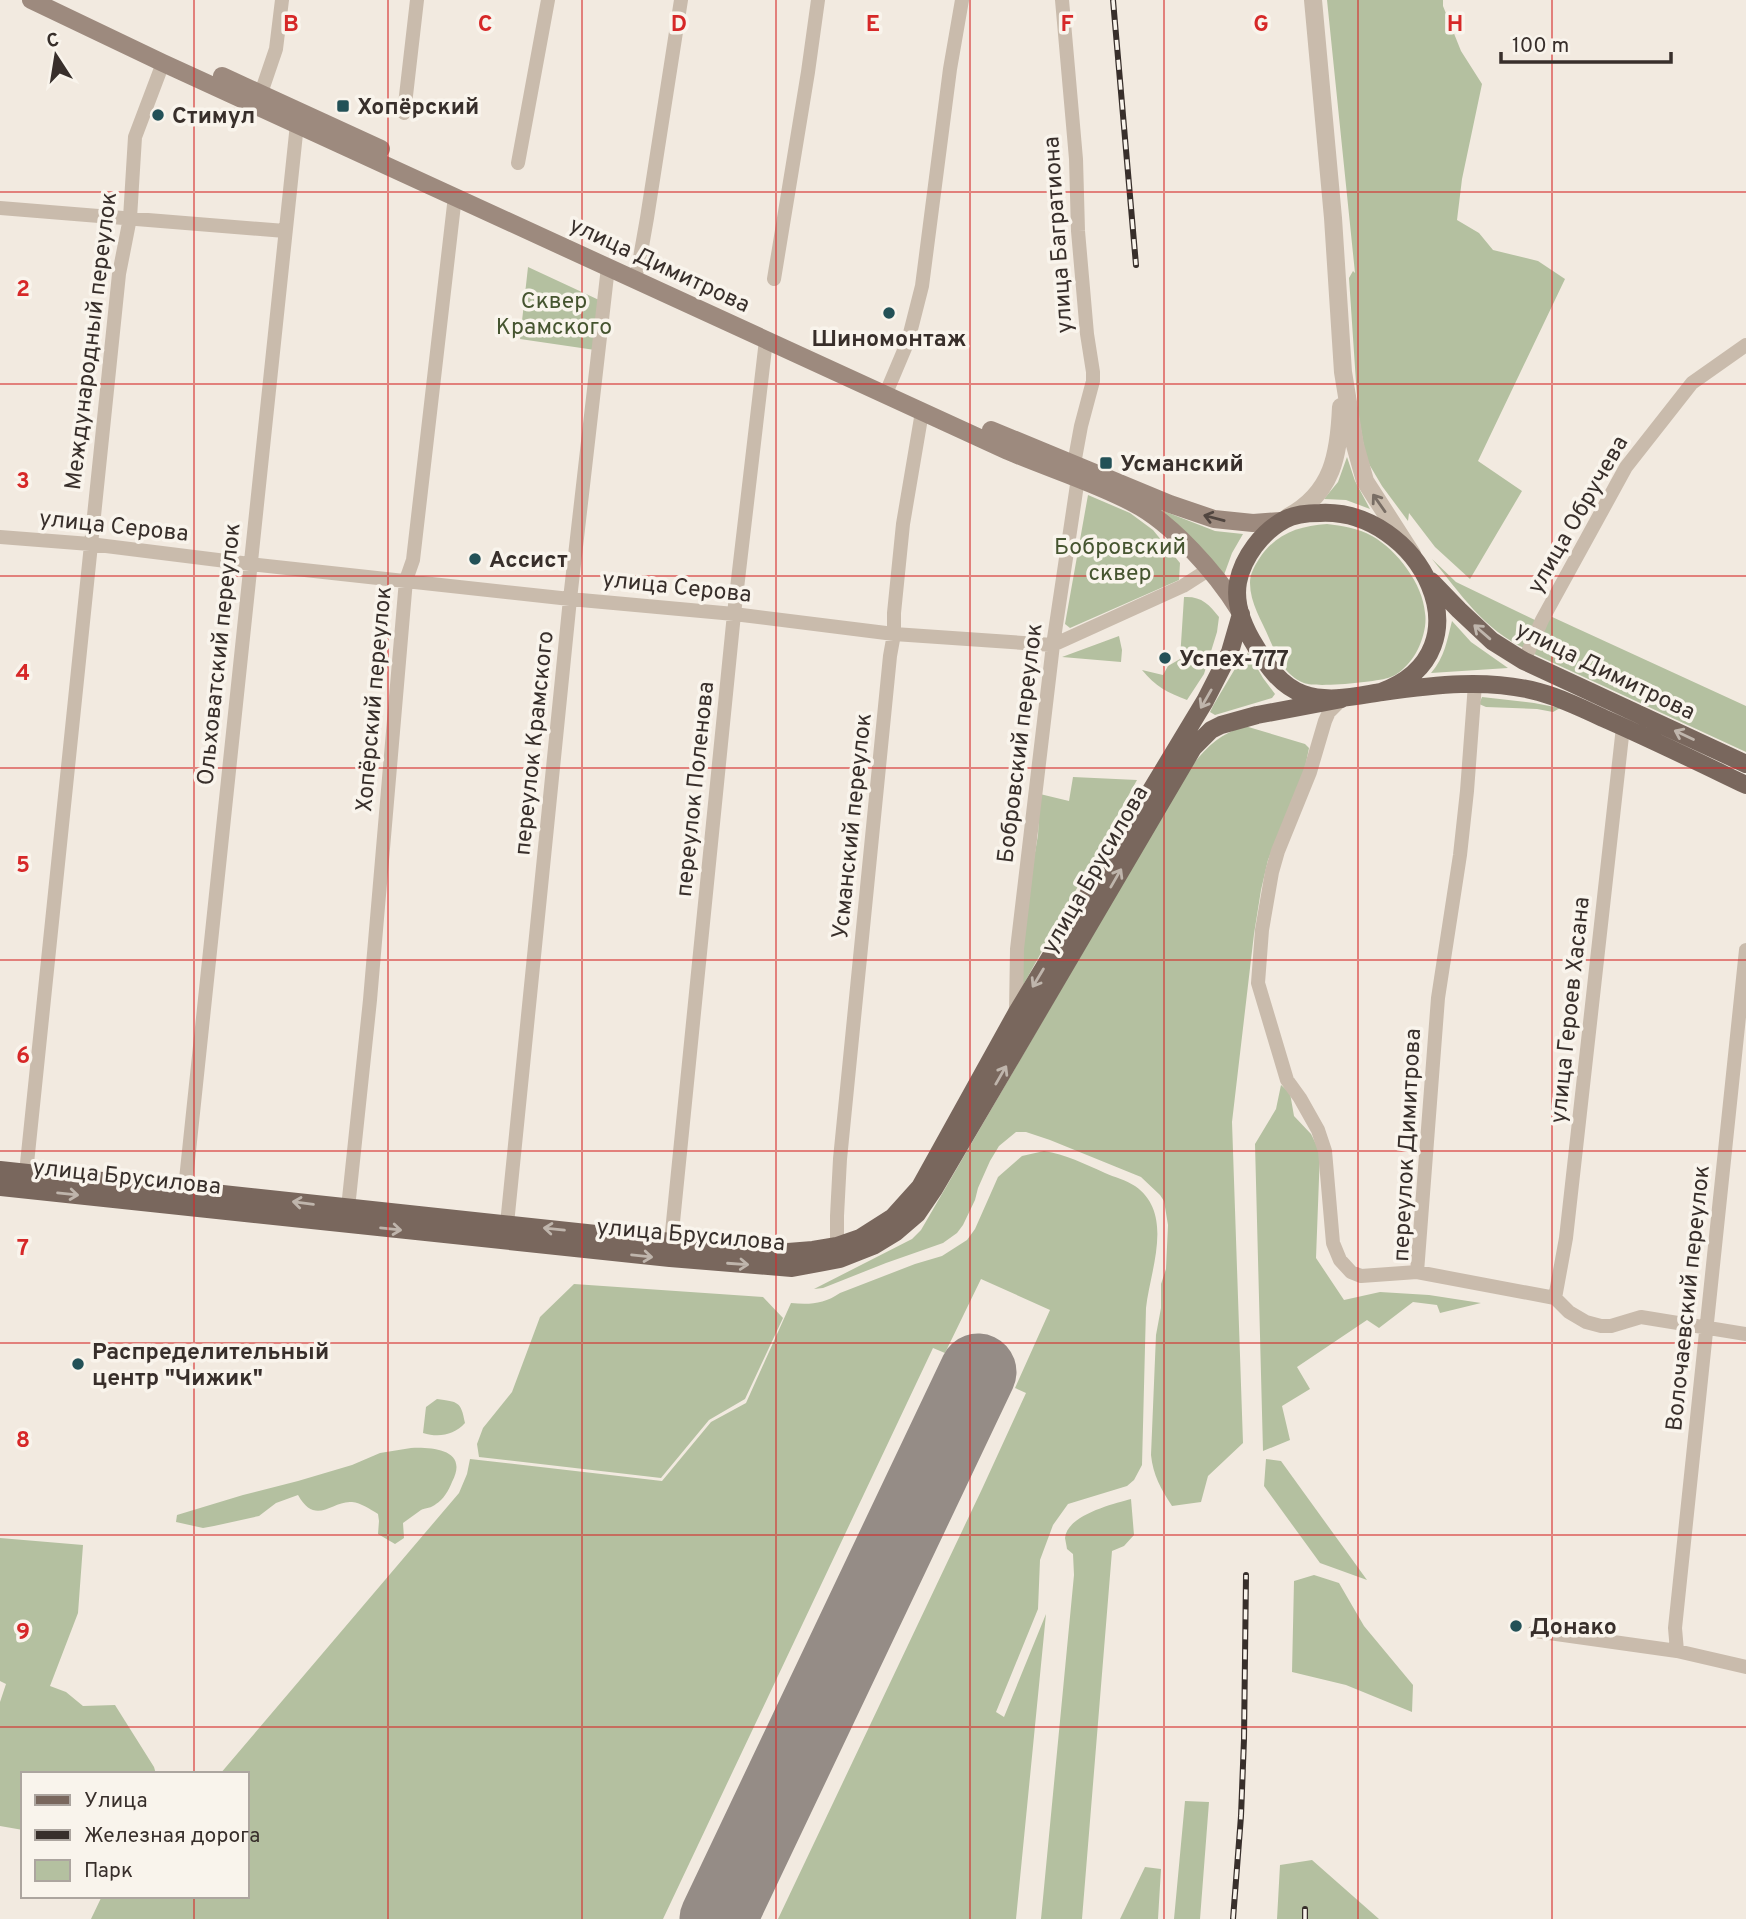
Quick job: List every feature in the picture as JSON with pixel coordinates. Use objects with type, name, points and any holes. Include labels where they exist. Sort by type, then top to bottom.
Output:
[{"type":"main road","name":"улица Димитрова","points":[[31,0],[1017,455],[1076,471],[1214,519],[1253,523],[1324,512],[1359,518],[1376,525],[1391,535],[1472,624],[1492,641],[1524,661],[1746,764]]},
{"type":"main road","name":"улица Димитрова","points":[[58,0],[889,386],[1013,440],[1135,503],[1160,520],[1208,570],[1240,612],[1254,644],[1270,668],[1283,682],[1304,694],[1342,699],[1381,692],[1475,684],[1508,685],[1538,691],[1623,727],[1746,785]]},
{"type":"main road","name":"улица Димитрова","points":[[1240,612],[1237,586],[1244,562],[1265,536],[1284,519]]},
{"type":"main road","name":"улица Димитрова","points":[[1381,692],[1410,677],[1423,663],[1434,639],[1437,613],[1434,595],[1421,568]]},
{"type":"main road","name":"улица Брусилова","points":[[0,1187],[185,1189],[671,1242],[788,1252],[837,1246],[860,1238],[893,1217],[920,1187],[1016,1014],[1205,701],[1230,652],[1240,612]]},
{"type":"main road","name":"улица Брусилова","points":[[0,1170],[105,1190],[670,1258],[792,1268],[840,1259],[873,1246],[896,1232],[917,1214],[1193,748],[1211,730],[1221,725],[1257,715],[1342,699]]},
{"type":"street","points":[[261,93],[276,49],[282,0]]},
{"type":"street","points":[[404,113],[418,0]]},
{"type":"street","points":[[518,163],[548,0]]},
{"type":"street","points":[[638,269],[681,0]]},
{"type":"street","points":[[774,279],[818,0]]},
{"type":"street","points":[[889,386],[908,341],[922,286],[950,69],[962,0]]},
{"type":"street","name":"улица Багратиона","points":[[1062,0],[1076,159],[1078,231],[1093,372],[1093,382],[1080,426],[1076,471]]},
{"type":"street","points":[[1313,0],[1333,218],[1343,372],[1355,445],[1365,481],[1421,568]]},
{"type":"street","name":"Международный переулок","points":[[26,1173],[119,274],[130,218],[135,136],[163,63]]},
{"type":"street","name":"Ольховатский переулок","points":[[185,1189],[297,124]]},
{"type":"street","name":"Хопёрский переулок","points":[[348,1208],[370,1000],[406,580],[413,559],[455,197]]},
{"type":"street","points":[[0,208],[285,232]]},
{"type":"street","name":"переулок Крамского","points":[[507,1224],[570,599],[608,267]]},
{"type":"street","name":"переулок Поленова","points":[[671,1242],[734,614],[765,340]]},
{"type":"street","name":"улица Обручева","points":[[1524,661],[1542,620],[1626,467],[1692,383],[1746,345]]},
{"type":"street","points":[[1284,519],[1312,501],[1334,465],[1339,439],[1343,372]]},
{"type":"street","name":"Усманский переулок","points":[[837,1246],[840,1159],[894,634],[894,612],[903,524],[922,412]]},
{"type":"street","name":"Бобровский переулок","points":[[1016,1014],[1017,949],[1076,471]]},
{"type":"street","name":"улица Серова","points":[[0,537],[90,544],[894,634],[1054,645],[1183,586],[1208,570]]},
{"type":"street","name":"переулок Димитрова","points":[[1475,684],[1460,855],[1438,998],[1417,1272],[1555,1298],[1569,1312],[1586,1322],[1601,1326],[1611,1326],[1641,1317],[1746,1334]]},
{"type":"street","points":[[1342,699],[1329,712],[1325,721],[1310,772],[1275,862],[1265,911],[1258,984],[1287,1080],[1318,1130],[1325,1151],[1333,1243],[1340,1260],[1352,1272],[1361,1276],[1417,1272]]},
{"type":"street","name":"улица Героев Хасана","points":[[1555,1298],[1566,1238],[1623,727]]},
{"type":"street","name":"Волочаевский переулок","points":[[1677,1651],[1675,1628],[1746,950]]},
{"type":"street","points":[[1535,1632],[1677,1651],[1746,1667]]},
{"type":"green space","points":[[1327,0],[1443,0],[1461,51],[1482,84],[1462,179],[1457,220],[1479,233],[1493,250],[1538,261],[1565,279],[1478,461],[1522,491],[1470,579],[1435,547],[1409,513],[1408,521],[1382,486],[1365,453],[1358,412],[1349,278],[1353,271],[1355,273]]},
{"type":"green space","name":"Сквер Крамского","points":[[528,267],[599,300],[595,350],[520,339]]},
{"type":"green space","points":[[1347,457],[1355,481],[1370,509],[1346,500],[1324,499],[1338,482]]},
{"type":"green space","name":"Бобровский сквер","points":[[1088,495],[1130,513],[1153,530],[1180,563],[1179,580],[1070,628],[1065,624]]},
{"type":"green space","points":[[1161,510],[1215,531],[1243,534],[1224,575],[1161,513]]},
{"type":"green space","points":[[1327,524],[1361,531],[1381,542],[1407,569],[1419,591],[1425,617],[1423,636],[1413,658],[1393,676],[1345,684],[1320,685],[1297,680],[1282,664],[1257,612],[1250,580],[1265,550],[1280,537],[1297,529]]},
{"type":"green space","points":[[1432,559],[1456,582],[1539,622],[1526,649],[1485,621]]},
{"type":"green space","points":[[1184,597],[1204,602],[1219,617],[1204,674],[1187,700],[1162,688],[1142,670],[1163,675],[1168,666],[1180,659]]},
{"type":"green space","points":[[1550,616],[1746,706],[1746,752],[1532,653]]},
{"type":"green space","points":[[1452,621],[1471,642],[1508,668],[1431,673],[1442,655]]},
{"type":"green space","points":[[1119,636],[1121,662],[1062,657]]},
{"type":"green space","points":[[1245,652],[1275,694],[1272,698],[1215,715],[1210,712]]},
{"type":"green space","points":[[1482,697],[1560,708],[1553,712],[1486,707],[1479,704]]},
{"type":"green space","points":[[1245,726],[1305,744],[1309,748],[1305,768],[1268,860],[1261,890],[1232,1122],[1243,1443],[1208,1476],[1201,1502],[1172,1506],[1158,1482],[1151,1455],[1156,1335],[1161,1308],[1161,1284],[1166,1269],[1168,1225],[1164,1201],[1141,1177],[1050,1140],[1026,1132],[1016,1132],[999,1146],[990,1161],[975,1200],[957,1233],[943,1243],[814,1289],[912,1239],[921,1230],[1188,771],[1213,743],[1227,733]]},
{"type":"green space","points":[[1073,777],[1137,780],[1021,989],[1012,987],[1038,835],[1040,794],[1069,801]]},
{"type":"green space","points":[[1281,1085],[1290,1093],[1294,1116],[1311,1134],[1320,1152],[1316,1258],[1344,1300],[1380,1292],[1429,1295],[1481,1303],[1440,1313],[1437,1305],[1413,1302],[1379,1328],[1367,1320],[1297,1367],[1310,1389],[1282,1406],[1290,1440],[1263,1451],[1255,1144],[1276,1109]]},
{"type":"green space","points":[[1044,1151],[1060,1154],[1135,1186],[1147,1198],[1154,1212],[1157,1243],[1146,1308],[1142,1465],[1134,1480],[1127,1486],[1068,1504],[1053,1525],[1040,1560],[1038,1609],[996,1712],[1004,1717],[1046,1614],[1016,1919],[778,1919],[1026,1393],[1015,1388],[1050,1310],[981,1279],[945,1353],[933,1348],[663,1919],[91,1919],[101,1898],[248,1898],[248,1772],[222,1772],[459,1493],[470,1459],[662,1481],[711,1422],[746,1403],[791,1303],[822,1302],[915,1264],[942,1256],[967,1240],[975,1229],[998,1177],[1022,1156]]},
{"type":"green space","points":[[574,1284],[763,1297],[783,1318],[745,1399],[709,1420],[661,1478],[479,1457],[477,1444],[483,1428],[512,1392],[540,1317]]},
{"type":"green space","points":[[437,1399],[457,1404],[462,1410],[465,1423],[446,1434],[423,1433],[426,1407]]},
{"type":"green space","points":[[430,1448],[446,1453],[453,1457],[456,1471],[441,1500],[403,1523],[404,1538],[395,1544],[378,1534],[378,1514],[365,1506],[345,1502],[318,1511],[311,1509],[298,1495],[276,1503],[259,1516],[214,1526],[203,1528],[176,1522],[177,1515],[352,1465],[380,1453]]},
{"type":"green space","points":[[1266,1459],[1281,1461],[1367,1580],[1320,1563],[1264,1486]]},
{"type":"green space","points":[[1131,1499],[1134,1535],[1124,1546],[1112,1551],[1082,1919],[1041,1919],[1074,1575],[1073,1554],[1067,1549],[1065,1538],[1068,1530],[1082,1517],[1103,1507]]},
{"type":"green space","points":[[0,1538],[83,1545],[78,1613],[50,1686],[66,1692],[83,1706],[115,1705],[155,1772],[21,1772],[21,1830],[0,1826],[0,1702],[6,1684],[0,1681]]},
{"type":"green space","points":[[1314,1575],[1339,1583],[1364,1626],[1413,1685],[1412,1712],[1346,1685],[1292,1672],[1294,1581]]},
{"type":"green space","points":[[1185,1801],[1209,1802],[1200,1919],[1174,1919]]},
{"type":"green space","points":[[1312,1860],[1379,1919],[1277,1919],[1280,1865]]},
{"type":"green space","points":[[1145,1867],[1161,1869],[1158,1919],[1120,1919]]},
{"type":"runway","points":[[718,1919],[978,1372]]},
{"type":"railway","points":[[1113,0],[1136,265]]},
{"type":"railway","points":[[1233,1919],[1244,1739],[1246,1575]]},
{"type":"railway","points":[[1305,1909],[1305,1919]]},
{"type":"place","name":"Хопёрский","points":[[343,106]]},
{"type":"place","name":"Стимул","points":[[158,115]]},
{"type":"place","name":"Шиномонтаж","points":[[889,313]]},
{"type":"place","name":"Усманский","points":[[1106,463]]},
{"type":"place","name":"Ассист","points":[[475,559]]},
{"type":"place","name":"Успех-777","points":[[1165,658]]},
{"type":"place","name":"Распределительный центр \"Чижик\"","points":[[78,1364]]},
{"type":"place","name":"Донако","points":[[1516,1626]]}]
